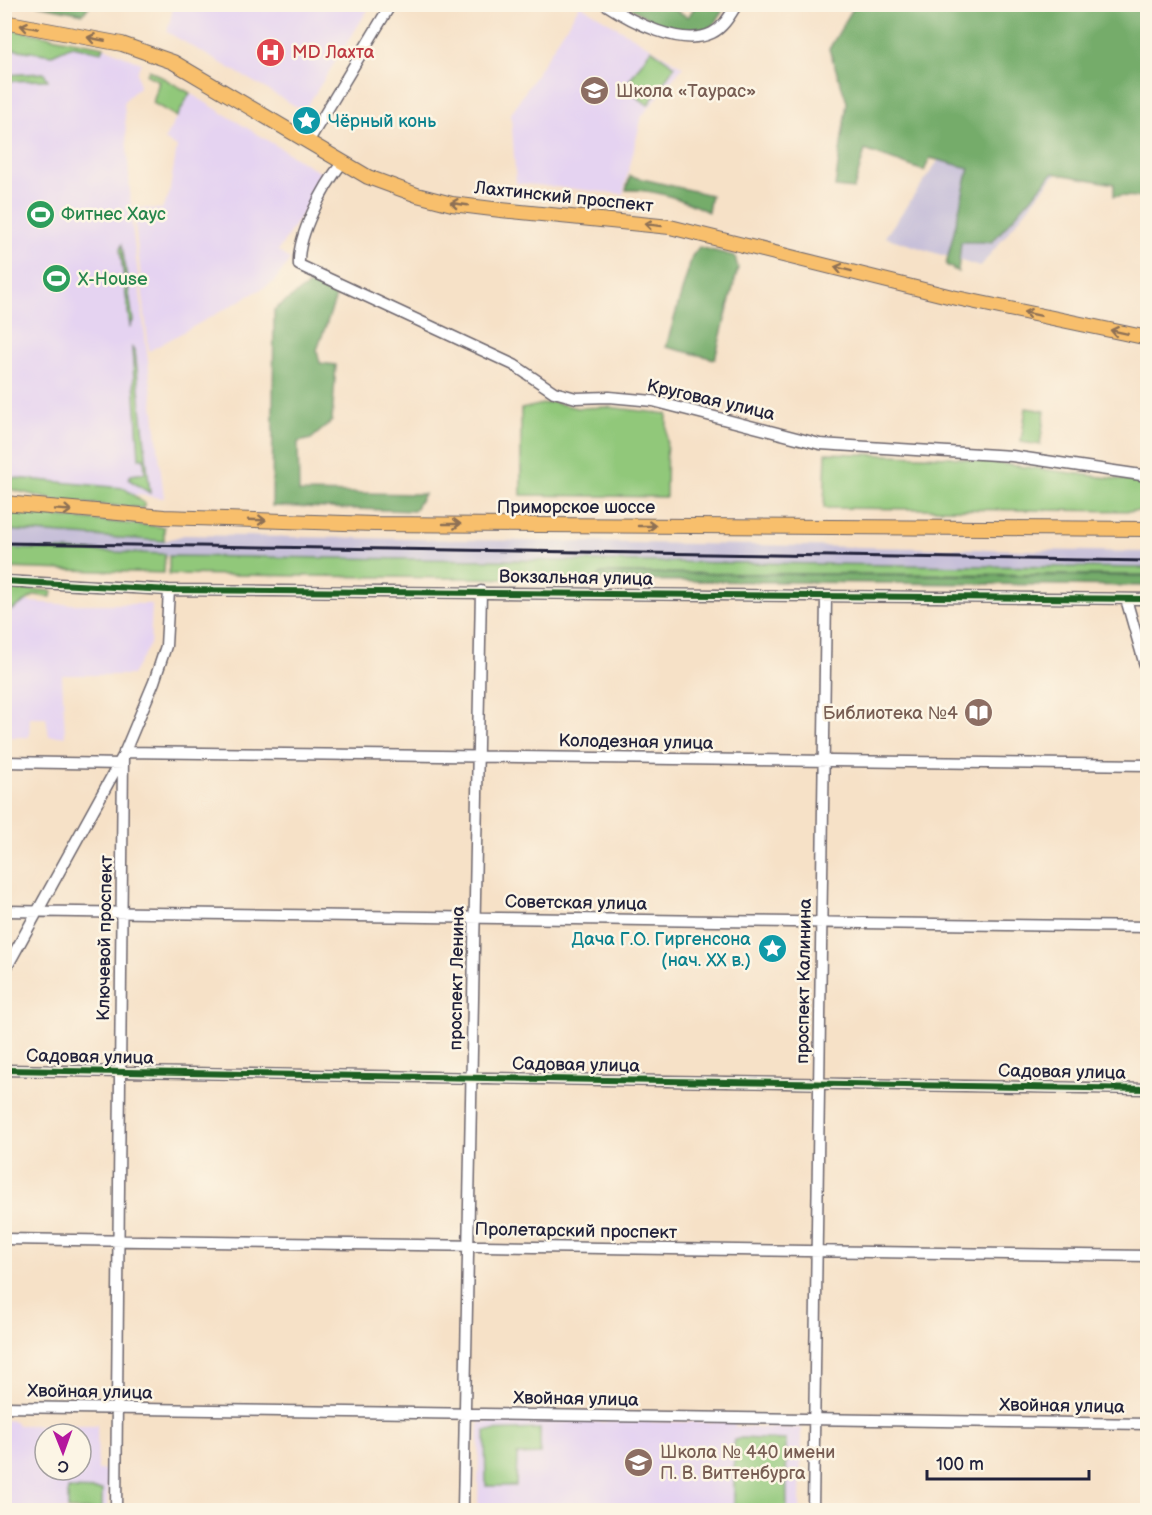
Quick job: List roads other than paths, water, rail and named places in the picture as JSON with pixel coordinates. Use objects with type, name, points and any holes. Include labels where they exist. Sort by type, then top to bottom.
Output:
[{"type":"main road","name":"Лахтинский проспект","points":[[4,22],[122,44],[173,62],[342,163],[387,185],[452,204],[670,227],[952,297],[1148,338]]},
{"type":"main road","name":"Приморское шоссе","points":[[4,503],[164,517],[374,524],[1148,529]]},
{"type":"street","points":[[308,142],[391,4]]},
{"type":"street","points":[[606,4],[630,20],[656,30],[691,37],[711,34],[722,26],[737,4]]},
{"type":"street","name":"Круговая улица","points":[[342,163],[322,193],[298,252],[300,265],[514,365],[554,392],[576,398],[609,397],[652,401],[820,444],[904,447],[1012,456],[1148,476]]},
{"type":"street","name":"Вокзальная улица","points":[[4,581],[169,590],[481,591],[826,597],[1148,599]]},
{"type":"street","name":"Ключевой проспект","points":[[116,1510],[122,759],[154,682],[166,646],[169,590]]},
{"type":"street","name":"проспект Ленина","points":[[463,1510],[481,591]]},
{"type":"street","name":"проспект Калинина","points":[[813,1510],[826,597]]},
{"type":"street","points":[[1126,599],[1148,676]]},
{"type":"street","name":"Колодезная улица","points":[[4,762],[478,756],[1148,765]]},
{"type":"street","points":[[4,972],[122,759]]},
{"type":"street","name":"Советская улица","points":[[4,911],[1148,927]]},
{"type":"street","name":"Садовая улица","points":[[4,1070],[1148,1089]]},
{"type":"street","name":"Пролетарский проспект","points":[[4,1239],[1148,1256]]},
{"type":"street","name":"Хвойная улица","points":[[4,1407],[1148,1424]]},
{"type":"railway","points":[[4,543],[1148,561]]},
{"type":"place","name":"MD Лахта","points":[[271,52]]},
{"type":"place","name":"Школа «Таурас»","points":[[595,91]]},
{"type":"place","name":"Чёрный конь","points":[[307,121]]},
{"type":"place","name":"Фитнес Хаус","points":[[40,214]]},
{"type":"place","name":"X-House","points":[[57,279]]},
{"type":"place","name":"Библиотека №4","points":[[979,713]]},
{"type":"place","name":"Дача Г.О. Гиргенсона (нач. XX в.)","points":[[772,949]]},
{"type":"place","name":"Школа № 440 имени П. В. Виттенбурга","points":[[639,1462]]}]
